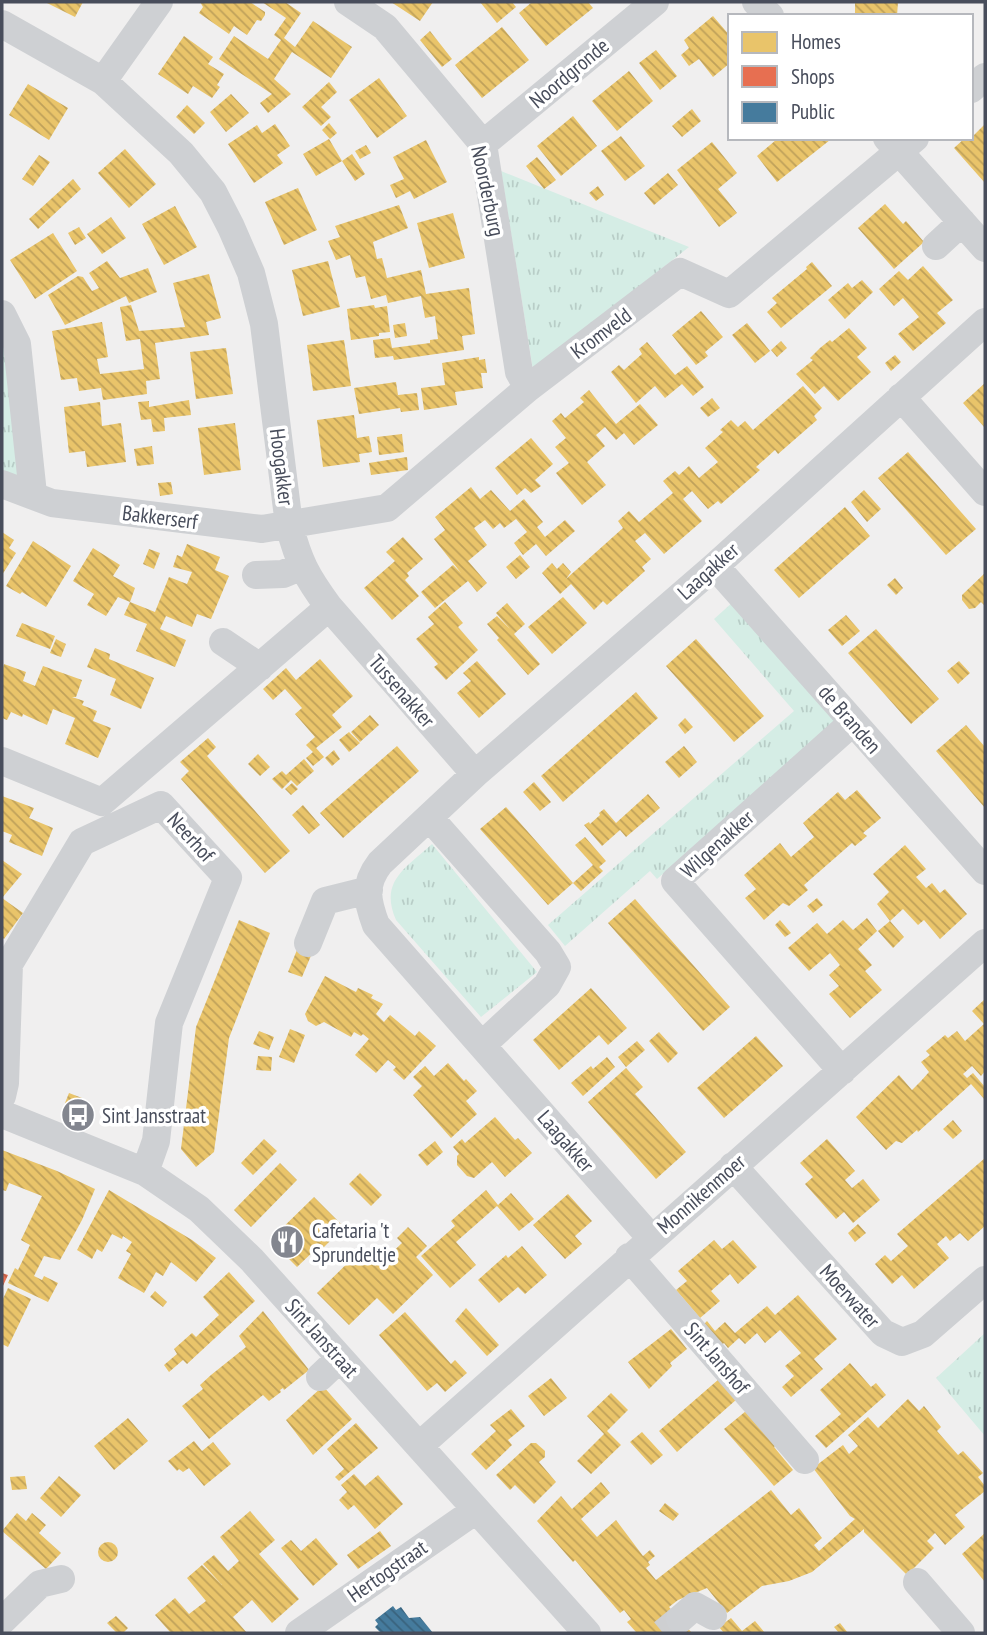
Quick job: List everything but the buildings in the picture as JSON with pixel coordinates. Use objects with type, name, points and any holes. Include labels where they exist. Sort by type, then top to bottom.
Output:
[{"type":"street","points":[[103,81],[159,2]]},
{"type":"street","name":"Noorderburg","points":[[348,2],[385,27],[483,144],[519,372],[528,388]]},
{"type":"street","name":"Noordgronde","points":[[483,144],[655,2]]},
{"type":"street","name":"Hoogakker","points":[[2,24],[103,81],[181,153],[213,192],[246,262],[264,324],[289,524],[307,579],[329,607]]},
{"type":"street","points":[[901,143],[985,248]]},
{"type":"street","name":"Kromveld","points":[[289,524],[387,508],[528,388],[680,272],[729,294],[901,143]]},
{"type":"street","points":[[936,246],[962,222]]},
{"type":"street","points":[[2,314],[17,344],[33,494]]},
{"type":"street","name":"Laagakker","points":[[651,1238],[376,925],[369,905],[371,875],[380,863],[475,774],[715,566],[985,322]]},
{"type":"street","points":[[901,397],[985,492]]},
{"type":"street","name":"Bakkerserf","points":[[2,484],[52,503],[262,529],[289,524]]},
{"type":"street","points":[[256,575],[283,574],[302,566]]},
{"type":"street","name":"de Branden","points":[[715,566],[985,871]]},
{"type":"street","points":[[2,761],[102,802],[329,607]]},
{"type":"street","name":"Tussenakker","points":[[329,607],[475,774]]},
{"type":"street","points":[[223,642],[260,667]]},
{"type":"street","name":"Wilgenakker","points":[[842,1070],[675,881],[853,722]]},
{"type":"street","name":"Neerhof","points":[[2,1096],[5,1083],[9,964],[82,842],[161,805],[228,878],[169,1023],[156,1141],[145,1172]]},
{"type":"street","points":[[429,817],[548,952],[557,967],[547,985],[482,1045]]},
{"type":"street","points":[[308,943],[325,901],[369,890]]},
{"type":"street","name":"Monnikenmoer","points":[[419,1446],[985,943]]},
{"type":"street","name":"Sint Janstraat","points":[[2,1114],[145,1172],[199,1209],[252,1260],[330,1367],[419,1446],[587,1633]]},
{"type":"street","name":"Moerwater","points":[[733,1166],[883,1333],[902,1342],[923,1334],[985,1280]]},
{"type":"street","name":"Sint Janshof","points":[[629,1257],[805,1460]]},
{"type":"street","name":"Hertogstraat","points":[[299,1633],[476,1510]]},
{"type":"street","points":[[2,1620],[40,1584],[61,1579]]},
{"type":"street","points":[[917,1583],[961,1633]]},
{"type":"street","points":[[680,1619],[695,1606],[713,1616]]},
{"type":"green space","points":[[501,171],[689,247],[533,370]]},
{"type":"green space","points":[[2,330],[19,475],[2,478]]},
{"type":"green space","points":[[733,602],[837,721],[657,879],[650,871],[565,946],[548,925],[794,711],[714,619]]},
{"type":"green space","points":[[432,844],[537,972],[481,1017],[396,920],[392,907],[391,895],[398,876]]},
{"type":"green space","points":[[985,1333],[985,1436],[936,1378]]},
{"type":"tunnel","points":[[663,1633],[680,1619]]},
{"type":"place","name":"Sint Jansstraat","points":[[78,1115]]},
{"type":"place","name":"Cafetaria 't Sprundeltje","points":[[287,1242]]}]
